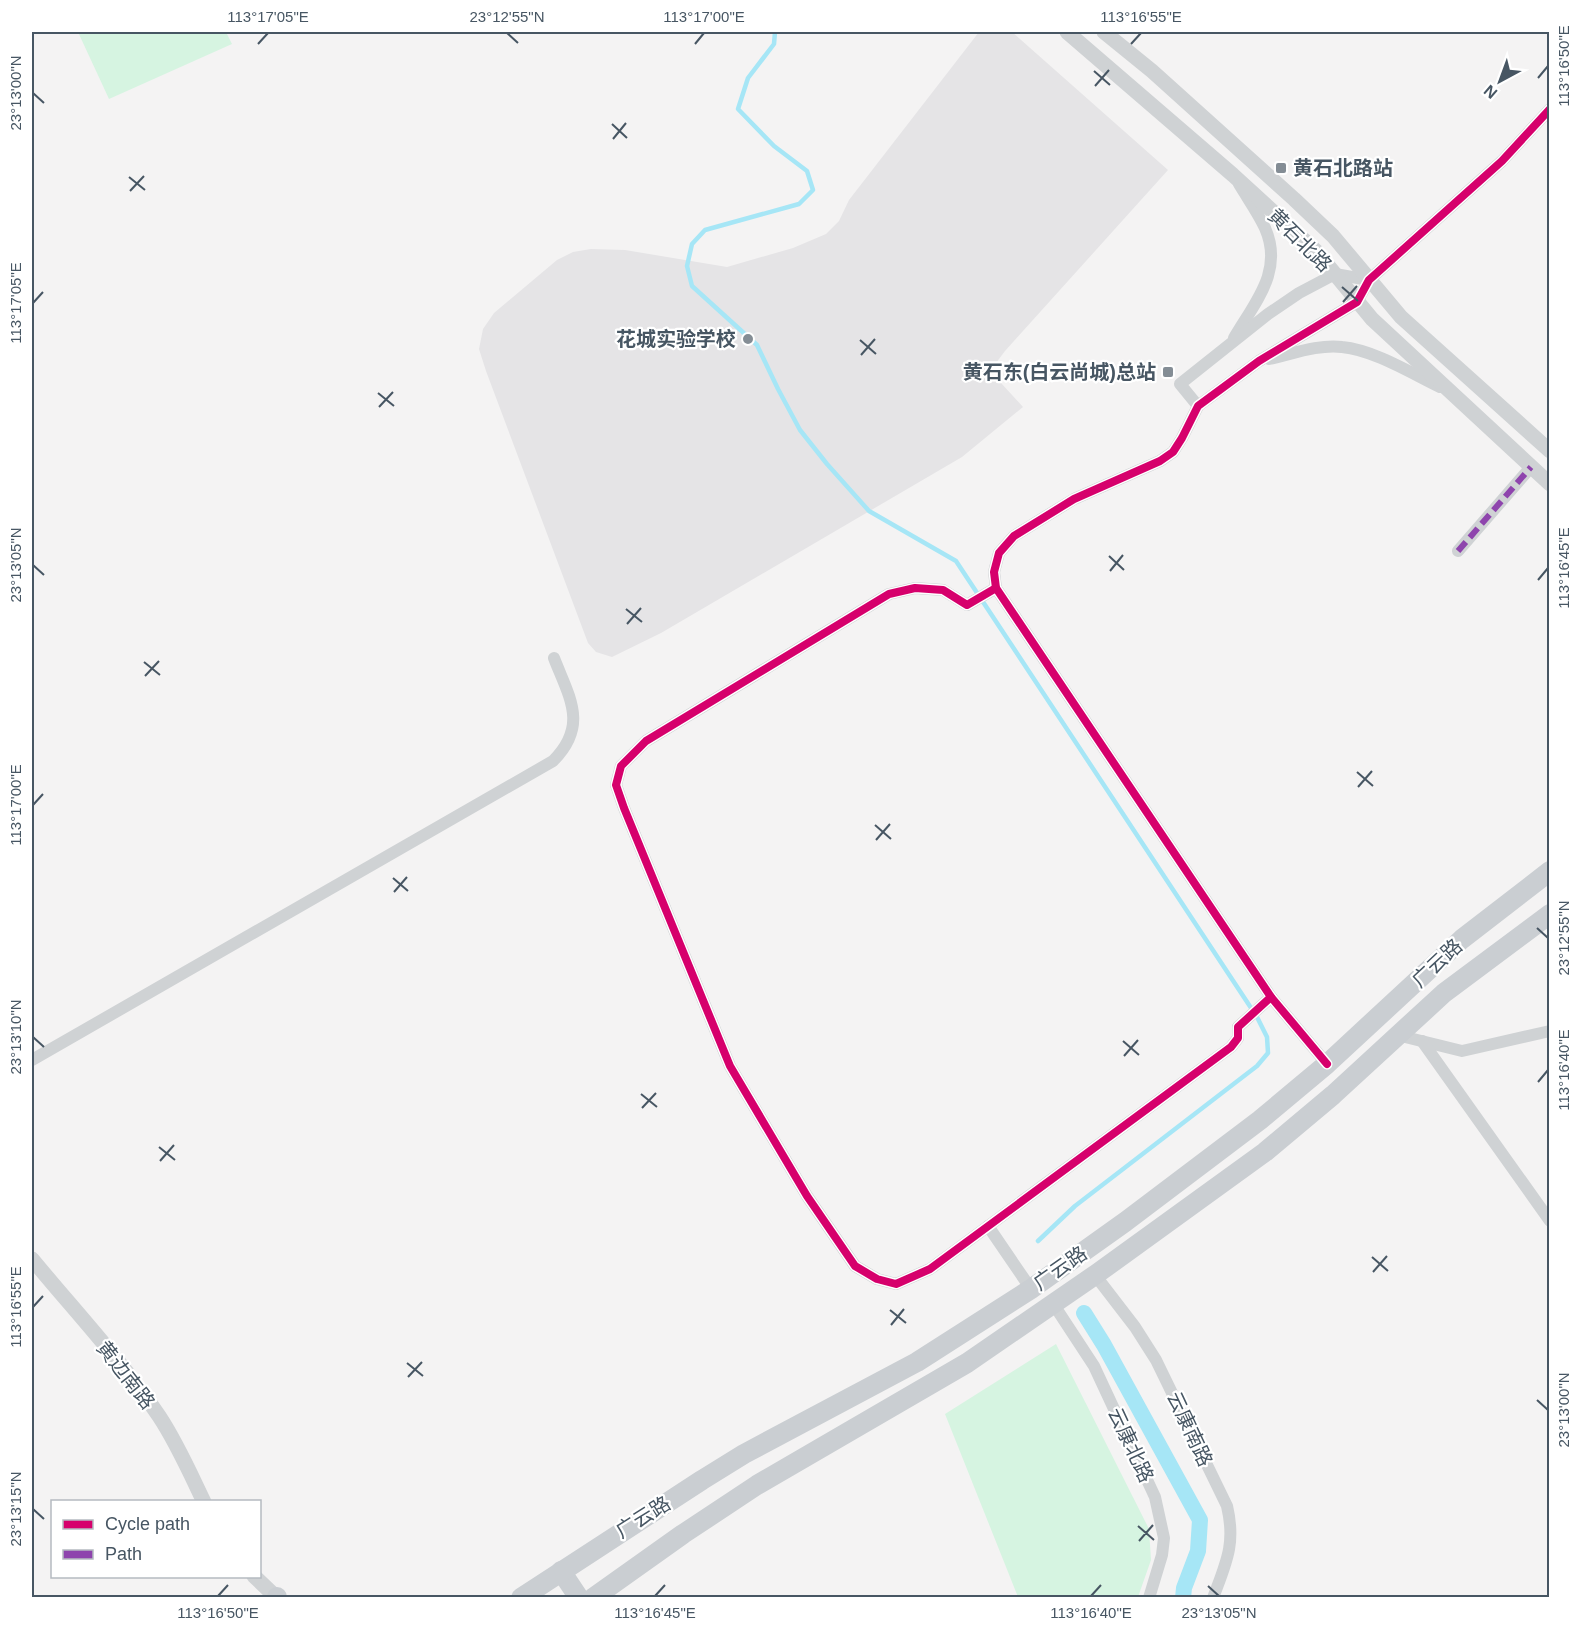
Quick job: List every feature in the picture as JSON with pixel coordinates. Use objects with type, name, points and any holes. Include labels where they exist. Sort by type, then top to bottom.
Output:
[{"type":"main road","name":"广云路","points":[[521,1598],[622,1530],[744,1454],[918,1362],[1031,1289],[1200,1167],[1260,1120],[1327,1064],[1462,939],[1550,871]]},
{"type":"main road","name":"广云路","points":[[593,1598],[683,1534],[758,1485],[968,1363],[1054,1305],[1265,1152],[1333,1095],[1453,987],[1550,914]]},
{"type":"main road","points":[[561,1571],[579,1598]]},
{"type":"street","name":"黄石北路","points":[[1067,32],[1233,175],[1320,256],[1372,319],[1550,484]]},
{"type":"street","name":"黄石北路","points":[[1104,32],[1152,71],[1294,198],[1340,244],[1401,317],[1549,450]]},
{"type":"street","points":[[1327,1064],[1271,998],[996,588],[994,572],[999,554],[1014,536],[1074,499],[1160,461],[1173,452],[1198,406],[1259,361],[1357,302],[1369,280],[1502,161],[1550,109]]},
{"type":"street","points":[[1230,344],[1267,283],[1272,265],[1271,244],[1265,227],[1233,175]]},
{"type":"street","points":[[1198,406],[1180,384],[1268,314],[1299,293],[1335,274],[1369,280]]},
{"type":"street","points":[[1259,361],[1322,347],[1341,346],[1383,360],[1451,392]]},
{"type":"street","points":[[1458,551],[1549,450]]},
{"type":"street","points":[[996,588],[966,605],[943,590],[915,588],[889,594],[646,741],[621,766],[616,785],[624,808],[730,1066],[807,1196],[855,1266],[877,1279],[896,1284],[930,1269],[1230,1047],[1238,1038],[1238,1027],[1271,998]]},
{"type":"street","points":[[32,1060],[553,761],[564,750],[570,738],[574,720],[573,706],[554,658]]},
{"type":"street","points":[[1397,1035],[1462,1051],[1550,1031]]},
{"type":"street","points":[[1422,1041],[1550,1221]]},
{"type":"street","points":[[988,1226],[1031,1289]]},
{"type":"street","name":"黄边南路","points":[[32,1259],[159,1416],[203,1500]]},
{"type":"street","name":"云康南路","points":[[1095,1275],[1135,1327],[1156,1360],[1227,1506],[1232,1526],[1231,1543],[1213,1598]]},
{"type":"street","name":"云康北路","points":[[1054,1305],[1094,1366],[1155,1497],[1164,1538],[1162,1556],[1149,1598]]},
{"type":"street","points":[[256,1578],[277,1598]]},
{"type":"shaded area","name":"花城实验学校","points":[[979,32],[1012,32],[1168,170],[1005,351],[990,371],[1023,407],[962,457],[661,633],[612,657],[596,652],[588,643],[486,371],[479,349],[483,329],[494,313],[557,260],[573,252],[591,249],[625,250],[727,267],[793,248],[826,234],[839,221],[849,200]]},
{"type":"green space","points":[[78,32],[226,32],[232,44],[109,99]]},
{"type":"green space","points":[[1056,1344],[1149,1529],[1151,1560],[1138,1597],[1018,1597],[945,1414]]},
{"type":"waterway","points":[[775,32],[774,44],[748,78],[738,109],[774,146],[807,171],[813,190],[799,204],[705,230],[692,244],[687,266],[692,286],[757,345],[800,430],[869,511],[956,561],[1257,1017],[1267,1037],[1268,1053],[1257,1066],[1075,1206],[1038,1241]]},
{"type":"waterway","points":[[1084,1313],[1104,1345],[1200,1520],[1198,1551],[1184,1588],[1183,1598]]},
{"type":"marked path","points":[[1458,551],[1531,467]]},
{"type":"cycle path","points":[[1327,1064],[1271,997],[996,588],[994,572],[999,553],[1014,536],[1074,499],[1160,461],[1173,452],[1198,406],[1259,361],[1357,302],[1369,280],[1502,161],[1550,109]]},
{"type":"cycle path","points":[[996,588],[967,605],[943,590],[915,588],[889,594],[646,741],[621,766],[616,785],[624,808],[730,1066],[807,1196],[855,1266],[877,1279],[896,1284],[930,1269],[1231,1047],[1238,1038],[1238,1027],[1271,997]]},
{"type":"place","name":"黄石北路站","points":[[1281,168]]},
{"type":"place","name":"花城实验学校","points":[[748,339]]},
{"type":"place","name":"黄石东(白云尚城)总站","points":[[1168,372]]}]
